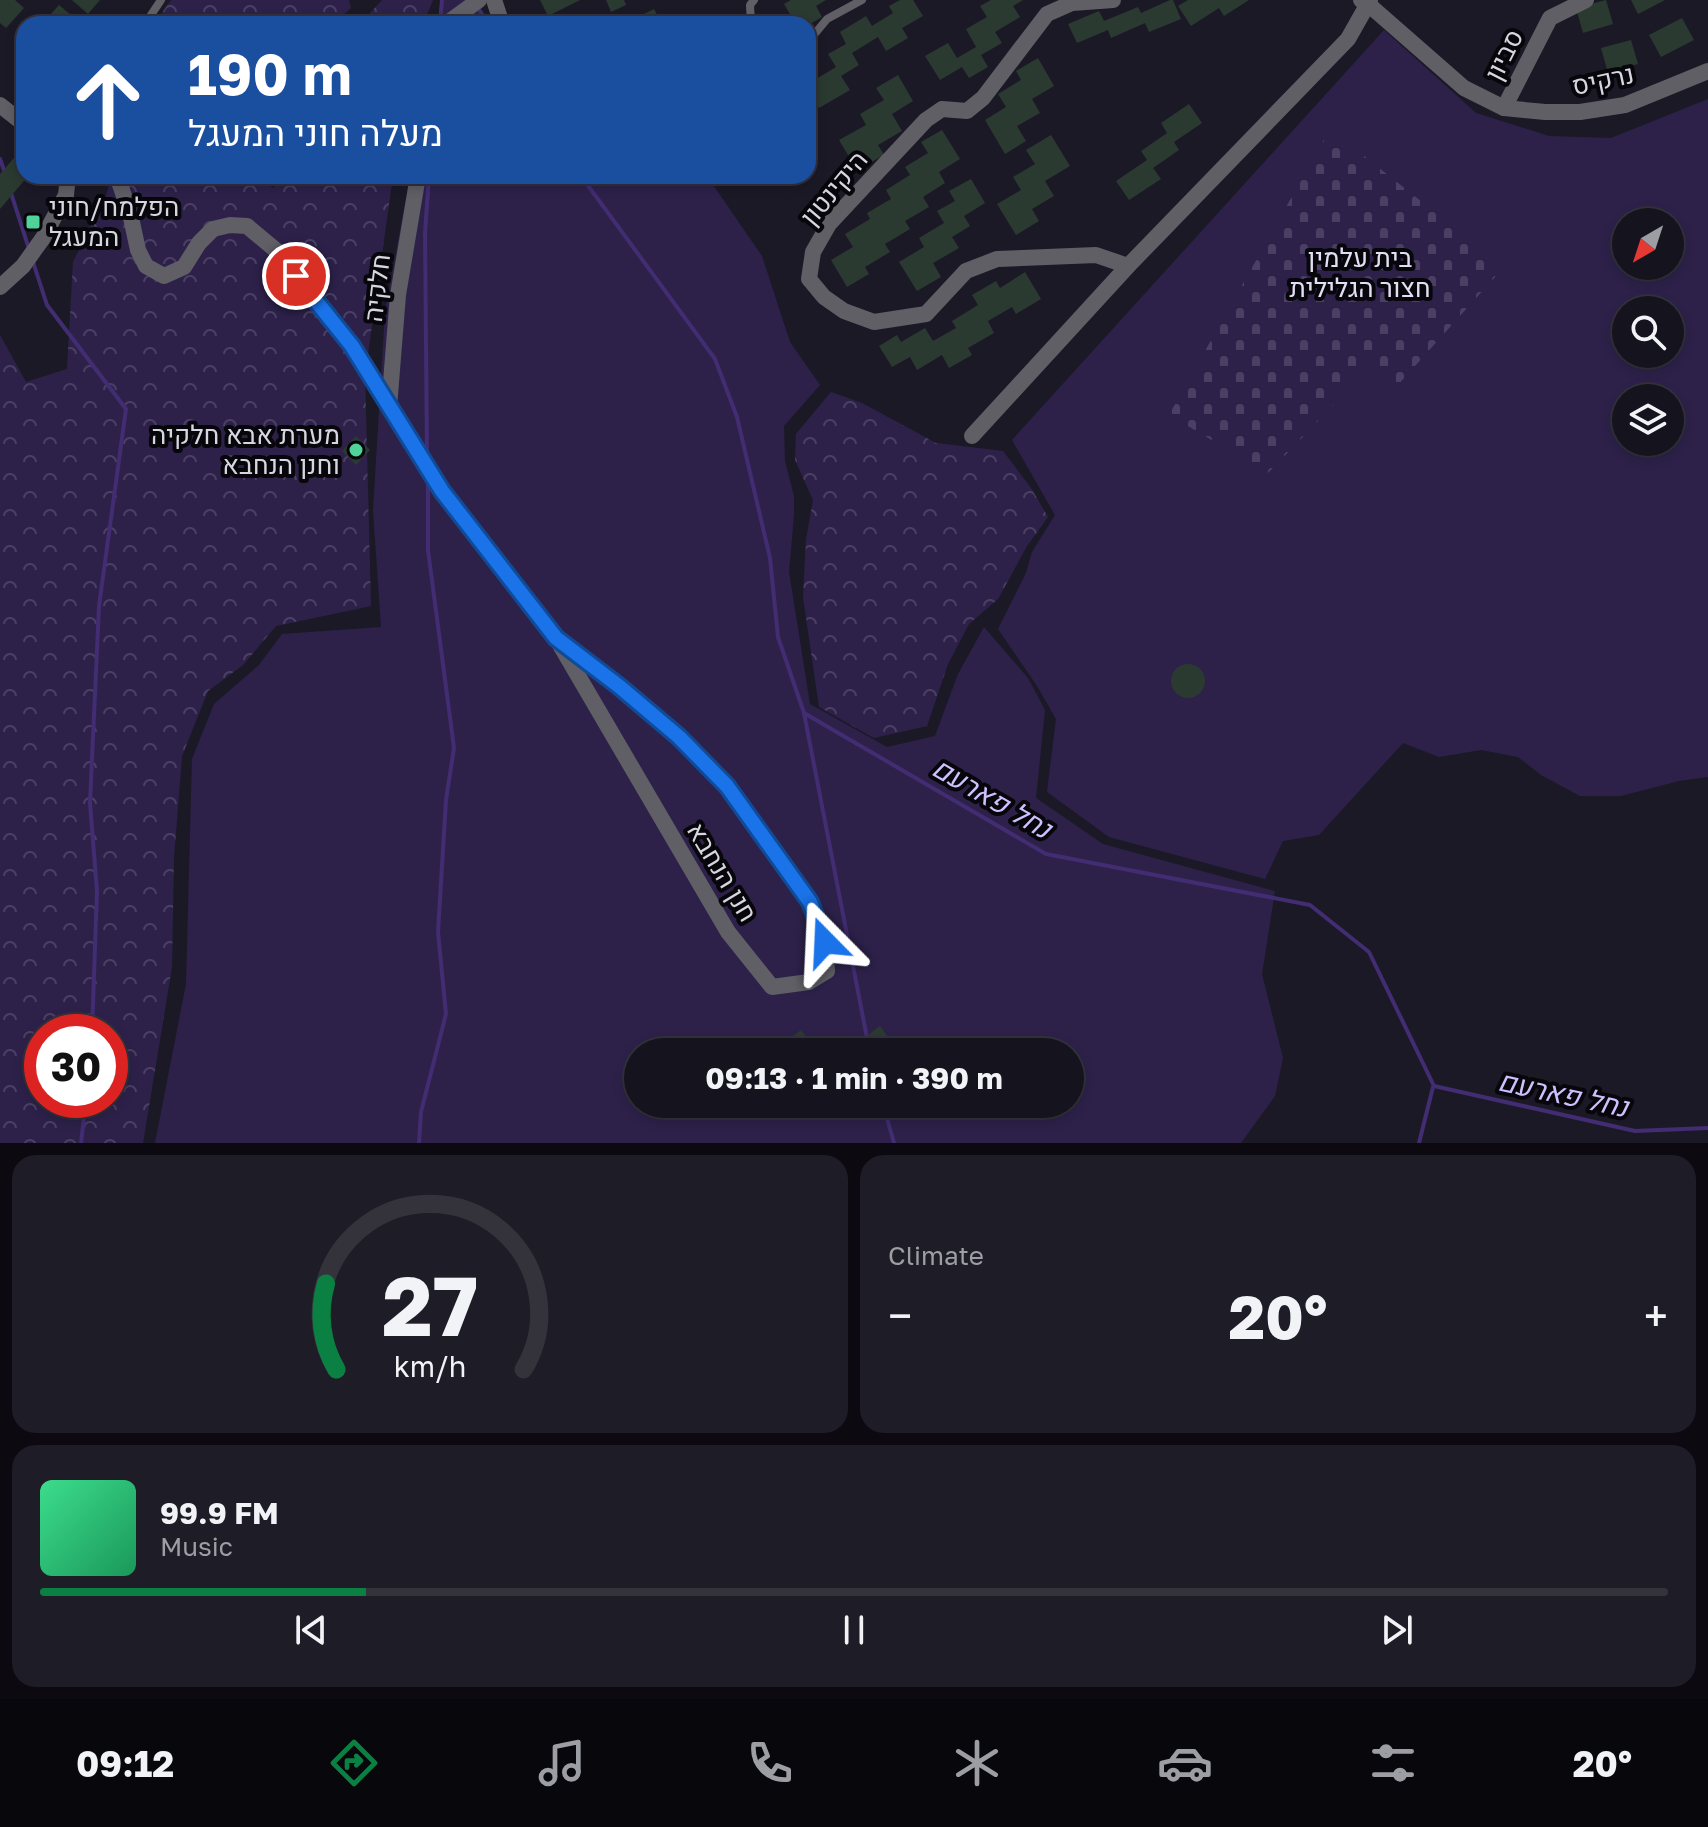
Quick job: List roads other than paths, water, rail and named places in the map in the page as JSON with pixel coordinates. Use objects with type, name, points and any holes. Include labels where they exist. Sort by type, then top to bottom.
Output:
[{"type":"street","points":[[457,16],[479,0]]},
{"type":"street","name":"היקינטון","points":[[1113,0],[1072,3],[1047,14],[983,98],[967,111],[942,109],[926,120],[829,224],[813,252],[809,279],[824,297],[844,311],[874,322],[926,314],[966,271],[997,259],[1096,255],[1128,266]]},
{"type":"street","name":"סביון","points":[[1504,108],[1550,18],[1586,0]]},
{"type":"street","points":[[972,436],[1128,266],[1348,39],[1367,1],[1464,88],[1504,108]]},
{"type":"street","name":"נרקיס","points":[[1504,108],[1580,112],[1625,105],[1708,71]]},
{"type":"street","points":[[0,105],[16,118]]},
{"type":"street","points":[[0,287],[23,266],[43,238],[66,195],[67,184]]},
{"type":"street","points":[[120,184],[138,250],[146,266],[164,276],[184,267],[199,243],[213,229],[230,225],[247,226],[278,252],[352,346],[442,491],[556,638]]},
{"type":"street","name":"חלקיה","points":[[389,407],[398,295],[417,184]]},
{"type":"street","name":"חנן הנחבא","points":[[556,638],[679,737],[727,786],[810,902],[825,942],[827,971],[809,982],[772,987],[728,932],[556,638]]},
{"type":"lane","points":[[816,32],[827,19],[862,0]]},
{"type":"waterway","points":[[441,16],[442,0]]},
{"type":"waterway","name":"נחל פארעם","points":[[477,6],[483,16]]},
{"type":"waterway","points":[[0,159],[5,173]]},
{"type":"waterway","points":[[427,455],[425,233],[428,184]]},
{"type":"waterway","name":"נחל פארעם","points":[[587,184],[715,359],[737,417],[770,558],[778,637],[804,713],[1046,854],[1310,905],[1369,952],[1434,1086],[1635,1131],[1708,1128]]},
{"type":"waterway","points":[[11,193],[29,249]]},
{"type":"waterway","points":[[33,262],[47,305],[126,409],[99,606],[90,803],[97,891],[93,1014]]},
{"type":"waterway","points":[[419,1143],[421,1112],[446,1014],[438,932],[446,800],[454,748],[428,550],[428,479]]},
{"type":"waterway","points":[[804,713],[867,1038]]},
{"type":"waterway","points":[[1419,1143],[1433,1087]]},
{"type":"waterway","points":[[81,1143],[84,1118]]},
{"type":"waterway","points":[[887,1118],[894,1143]]},
{"type":"place","name":"הפלמח/חוני המעגל","points":[[33,222]]},
{"type":"place","name":"מערת אבא חלקיה וחנן הנחבא","points":[[356,450]]},
{"type":"park label","name":"בית עלמין חצור הגלילית","points":[[1360,273]]}]
